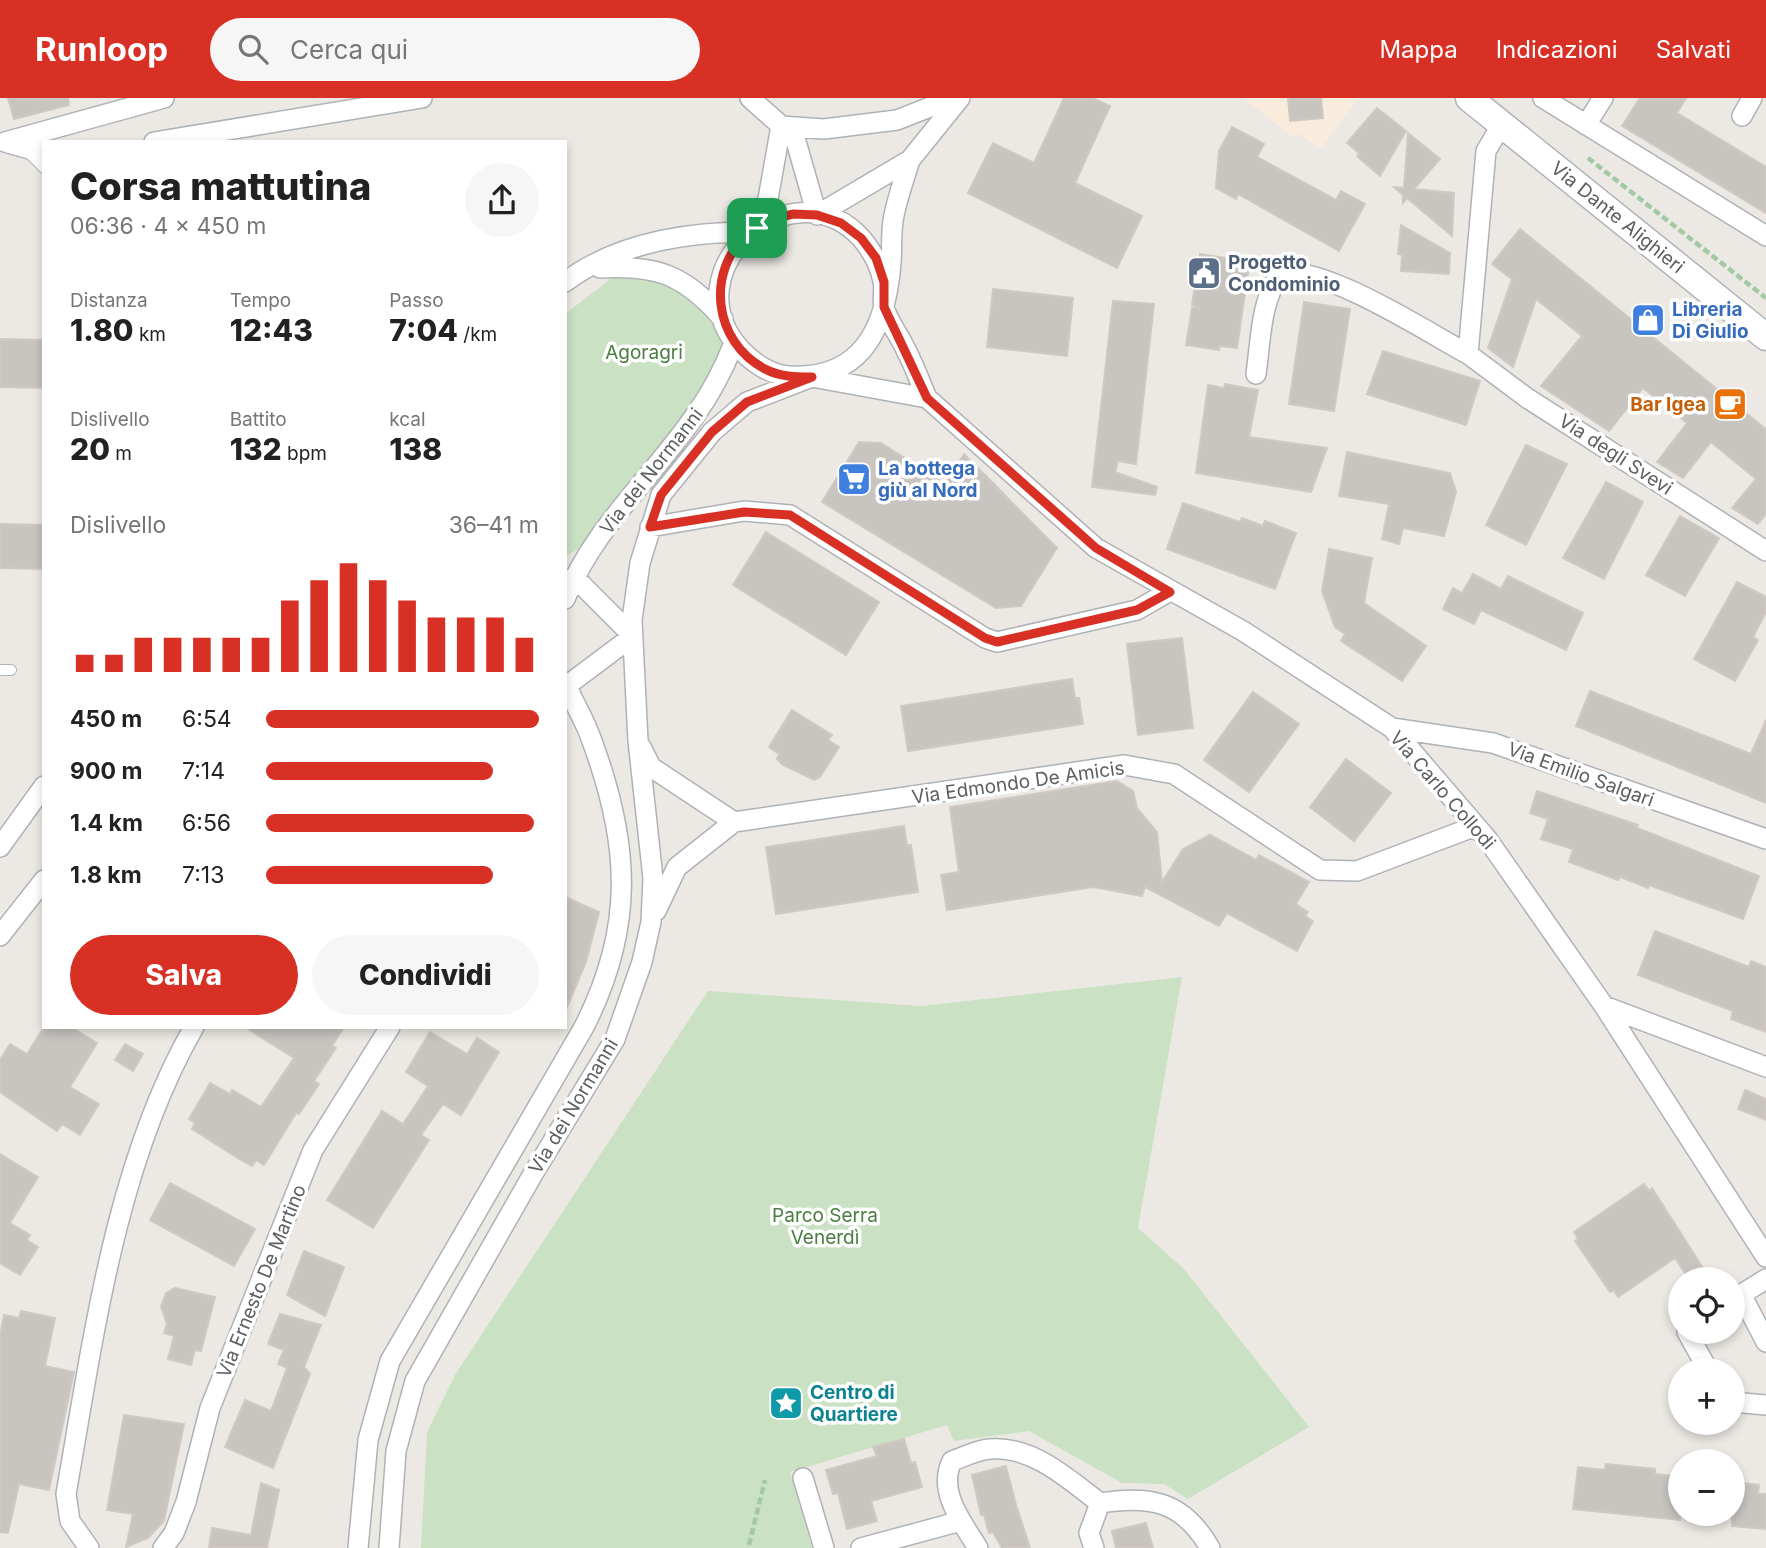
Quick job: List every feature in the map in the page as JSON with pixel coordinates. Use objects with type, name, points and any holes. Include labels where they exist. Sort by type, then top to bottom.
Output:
[{"type":"main road","name":"Via Dante Alighieri","points":[[1470,98],[1766,337]]},
{"type":"street","points":[[7,141],[164,98]]},
{"type":"street","points":[[166,140],[422,98]]},
{"type":"street","points":[[750,98],[795,138],[817,215]]},
{"type":"street","points":[[781,126],[824,129],[897,120],[953,98]]},
{"type":"street","points":[[817,215],[910,160],[960,98]]},
{"type":"street","points":[[1543,98],[1766,236]]},
{"type":"street","points":[[1586,125],[1603,98]]},
{"type":"street","points":[[1742,116],[1752,98]]},
{"type":"street","points":[[1468,354],[1473,269],[1486,151],[1502,124]]},
{"type":"street","points":[[753,230],[771,188],[781,126]]},
{"type":"street","points":[[7,141],[42,152]]},
{"type":"street","points":[[812,377],[838,370],[860,354],[876,332],[884,307],[891,266],[893,220],[910,160]]},
{"type":"street","points":[[793,214],[817,215],[841,223],[861,238],[884,282],[884,307],[927,398],[812,377],[784,376],[765,369],[734,343],[723,319],[719,295],[723,271],[734,249],[753,230],[771,220],[793,214]]},
{"type":"street","points":[[567,281],[643,244],[707,232],[753,230]]},
{"type":"street","points":[[589,269],[626,267],[666,272],[699,292],[723,319]]},
{"type":"street","name":"Via degli Svevi","points":[[1256,374],[1265,309],[1272,285],[1281,273],[1296,270],[1323,278],[1468,354],[1527,398],[1766,551]]},
{"type":"street","name":"Via dei Normanni","points":[[570,580],[622,505],[696,415],[721,374],[734,343]]},
{"type":"street","name":"Via dei Normanni","points":[[389,1548],[396,1451],[415,1381],[533,1174],[615,1039],[642,962],[651,922],[653,878],[638,741],[633,636],[640,563],[661,495],[712,432],[747,402],[812,377]]},
{"type":"street","name":"Via Carlo Collodi","points":[[927,398],[1096,548],[1243,631],[1392,729],[1476,826],[1604,1006],[1766,1257]]},
{"type":"street","points":[[650,527],[744,512],[790,515],[985,638],[997,642],[1137,610],[1170,592]]},
{"type":"street","points":[[567,684],[633,636],[570,580]]},
{"type":"street","name":"Via dei Normanni","points":[[358,1548],[368,1440],[390,1362],[584,1027],[598,999],[612,958],[623,904],[622,853],[609,789],[592,738],[567,687]]},
{"type":"street","name":"Via Emilio Salgari","points":[[1392,729],[1493,743],[1766,839]]},
{"type":"street","points":[[638,741],[651,767],[734,822],[677,867],[651,922]]},
{"type":"street","name":"Via Edmondo De Amicis","points":[[734,822],[1124,765],[1174,774],[1320,870],[1357,871],[1476,826]]},
{"type":"street","points":[[0,847],[42,789]]},
{"type":"street","points":[[0,936],[42,883]]},
{"type":"street","points":[[1604,1006],[1766,1067]]},
{"type":"street","points":[[89,1548],[70,1521],[66,1494],[104,1284],[139,1154],[182,1047],[193,1029]]},
{"type":"street","name":"Via Ernesto De Martino","points":[[163,1548],[174,1533],[186,1502],[210,1409],[313,1150],[389,1029]]},
{"type":"street","points":[[1745,1292],[1766,1279]]},
{"type":"street","points":[[1745,1309],[1766,1342]]},
{"type":"street","points":[[1745,1403],[1766,1405]]},
{"type":"street","points":[[978,1548],[961,1521],[949,1494],[945,1475],[952,1461],[989,1449],[1021,1452],[1043,1463],[1100,1503],[1130,1499],[1164,1502],[1185,1518],[1210,1548]]},
{"type":"street","points":[[803,1478],[824,1548]]},
{"type":"street","points":[[1094,1548],[1089,1533],[1100,1503]]},
{"type":"street","points":[[861,1548],[961,1521]]},
{"type":"lane","points":[[7,141],[42,167]]},
{"type":"lane","points":[[0,670],[11,670]]},
{"type":"path","points":[[749,1545],[765,1480]]},
{"type":"shaded area","points":[[1244,98],[1359,98],[1321,148],[1298,134],[1293,137]]},
{"type":"green space","name":"Agoragri","points":[[626,267],[666,272],[734,343],[600,536],[567,556],[567,312]]},
{"type":"green space","name":"Parco Serra Venerdì","points":[[1182,977],[1138,1228],[1184,1269],[1309,1427],[1188,1499],[1164,1484],[1122,1483],[1029,1431],[954,1441],[947,1425],[790,1472],[812,1548],[421,1548],[427,1432],[455,1375],[708,991],[921,1006]]},
{"type":"building","points":[[8,98],[68,98],[69,105],[14,119]]},
{"type":"building","points":[[1064,98],[1092,98],[1110,106],[1075,183],[1142,216],[1117,268],[968,193],[993,143],[1034,163]]},
{"type":"building","points":[[1288,98],[1321,98],[1323,118],[1290,121]]},
{"type":"building","points":[[1640,98],[1686,98],[1677,113],[1766,167],[1766,213],[1622,126]]},
{"type":"building","points":[[1377,108],[1406,131],[1380,176],[1357,156],[1359,153],[1347,143]]},
{"type":"building","points":[[1232,127],[1264,144],[1257,157],[1336,200],[1341,191],[1365,204],[1339,251],[1238,194],[1236,199],[1216,188],[1219,151]]},
{"type":"building","points":[[1408,133],[1440,159],[1414,189],[1454,193],[1452,236],[1407,198],[1403,203],[1403,195],[1394,187],[1404,188]]},
{"type":"building","points":[[1401,225],[1450,253],[1449,274],[1401,271],[1402,255],[1398,254]]},
{"type":"building","points":[[1520,229],[1766,429],[1766,514],[1758,524],[1732,508],[1756,479],[1711,442],[1683,478],[1657,462],[1687,423],[1643,388],[1609,431],[1541,386],[1582,336],[1536,299],[1513,367],[1488,348],[1512,279],[1492,264]]},
{"type":"building","points":[[1200,254],[1233,259],[1233,263],[1249,266],[1237,348],[1219,346],[1219,350],[1186,345],[1192,308],[1200,309],[1192,305]]},
{"type":"building","points":[[993,289],[1073,298],[1067,356],[987,347]]},
{"type":"building","points":[[1113,301],[1154,304],[1136,464],[1118,461],[1115,472],[1157,487],[1155,495],[1092,487]]},
{"type":"building","points":[[1304,302],[1350,309],[1334,411],[1289,404]]},
{"type":"building","points":[[0,339],[42,340],[42,388],[0,387]]},
{"type":"building","points":[[1383,351],[1480,381],[1466,425],[1367,394]]},
{"type":"building","points":[[1225,384],[1258,390],[1249,437],[1327,448],[1311,492],[1196,473],[1208,385],[1224,388]]},
{"type":"building","points":[[859,442],[881,443],[945,484],[964,454],[990,480],[1057,548],[1021,606],[996,608],[822,502]]},
{"type":"building","points":[[1526,445],[1567,464],[1526,545],[1486,525]]},
{"type":"building","points":[[1347,452],[1450,473],[1456,492],[1444,536],[1403,528],[1399,544],[1382,539],[1389,504],[1339,496]]},
{"type":"building","points":[[1606,482],[1643,502],[1604,579],[1563,558]]},
{"type":"building","points":[[1183,503],[1240,522],[1242,518],[1263,526],[1265,521],[1296,533],[1275,589],[1167,549]]},
{"type":"building","points":[[1680,516],[1719,538],[1685,596],[1646,575]]},
{"type":"building","points":[[0,524],[42,525],[42,569],[0,568]]},
{"type":"building","points":[[766,532],[879,602],[846,655],[733,585]]},
{"type":"building","points":[[1329,549],[1372,558],[1364,603],[1426,646],[1402,681],[1341,641],[1345,634],[1335,627],[1322,591]]},
{"type":"building","points":[[1473,574],[1501,589],[1508,576],[1583,613],[1566,650],[1481,610],[1474,624],[1443,609],[1453,588],[1462,593]]},
{"type":"building","points":[[1737,582],[1766,597],[1766,612],[1753,637],[1758,640],[1735,681],[1694,659]]},
{"type":"building","points":[[1182,638],[1193,728],[1138,735],[1127,644]]},
{"type":"building","points":[[1072,679],[1075,698],[1079,698],[1083,724],[908,751],[901,706]]},
{"type":"building","points":[[1590,691],[1751,754],[1766,720],[1766,803],[1576,726]]},
{"type":"building","points":[[1253,692],[1299,724],[1249,792],[1204,760]]},
{"type":"building","points":[[792,710],[832,735],[828,740],[839,747],[820,777],[814,780],[783,765],[777,759],[779,754],[769,747]]},
{"type":"building","points":[[1346,759],[1391,793],[1354,841],[1310,807]]},
{"type":"building","points":[[1117,781],[1133,791],[1137,808],[1157,832],[1162,882],[1183,849],[1210,835],[1256,860],[1259,855],[1309,882],[1296,904],[1308,912],[1305,916],[1313,921],[1297,951],[1227,913],[1219,926],[1145,887],[1142,896],[1093,887],[947,910],[941,875],[959,872],[950,807]]},
{"type":"building","points":[[1537,791],[1638,825],[1637,828],[1759,876],[1743,919],[1649,885],[1648,888],[1620,877],[1618,880],[1569,862],[1573,849],[1541,839],[1548,819],[1530,813]]},
{"type":"building","points":[[904,826],[907,846],[911,845],[918,892],[776,914],[766,847]]},
{"type":"building","points":[[567,898],[599,912],[586,962],[567,1007]]},
{"type":"building","points":[[1655,931],[1749,967],[1751,961],[1766,967],[1766,1032],[1731,1019],[1733,1011],[1638,975]]},
{"type":"building","points":[[43,1029],[74,1029],[97,1043],[70,1087],[99,1104],[80,1135],[62,1124],[57,1131],[0,1092],[0,1060],[10,1044],[27,1054]]},
{"type":"building","points":[[248,1029],[343,1029],[332,1046],[336,1048],[314,1081],[319,1084],[299,1114],[296,1113],[264,1165],[256,1160],[252,1166],[192,1129],[195,1123],[189,1119],[210,1083],[230,1094],[232,1090],[261,1107],[294,1058]]},
{"type":"building","points":[[430,1032],[467,1054],[477,1038],[499,1052],[461,1115],[443,1104],[421,1135],[429,1140],[373,1228],[327,1200],[382,1111],[403,1124],[428,1086],[406,1072]]},
{"type":"building","points":[[125,1044],[143,1054],[133,1071],[115,1060]]},
{"type":"building","points":[[1745,1090],[1766,1099],[1766,1120],[1738,1109]]},
{"type":"building","points":[[0,1154],[38,1177],[10,1223],[30,1235],[27,1240],[38,1247],[20,1275],[0,1263]]},
{"type":"building","points":[[170,1183],[255,1229],[234,1266],[150,1220]]},
{"type":"building","points":[[1644,1184],[1649,1191],[1652,1188],[1702,1267],[1681,1267],[1675,1258],[1618,1297],[1614,1290],[1610,1292],[1575,1241],[1578,1239],[1574,1232]]},
{"type":"building","points":[[304,1251],[344,1267],[325,1316],[287,1295]]},
{"type":"building","points":[[175,1288],[215,1297],[201,1351],[195,1350],[191,1365],[168,1359],[174,1336],[164,1333],[167,1324],[161,1306],[166,1293]]},
{"type":"building","points":[[21,1311],[55,1318],[45,1366],[74,1372],[49,1490],[19,1484],[8,1533],[0,1532],[0,1336],[4,1315],[19,1318]]},
{"type":"building","points":[[280,1314],[321,1325],[304,1367],[310,1374],[273,1468],[225,1447],[245,1400],[271,1411],[287,1368],[278,1364],[284,1350],[268,1344]]},
{"type":"building","points":[[124,1415],[184,1424],[164,1521],[148,1538],[126,1547],[133,1514],[107,1510]]},
{"type":"building","points":[[904,1439],[911,1463],[915,1462],[922,1487],[871,1501],[877,1521],[847,1529],[838,1493],[833,1494],[826,1470],[877,1456],[873,1447]]},
{"type":"building","points":[[1606,1464],[1655,1469],[1655,1474],[1668,1476],[1668,1519],[1573,1509],[1578,1467],[1605,1470]]},
{"type":"building","points":[[1006,1466],[1030,1548],[1002,1548],[993,1532],[989,1533],[984,1515],[981,1515],[972,1475]]},
{"type":"building","points":[[261,1483],[279,1490],[267,1548],[209,1548],[212,1528],[251,1535]]},
{"type":"building","points":[[1745,1483],[1759,1485],[1758,1494],[1766,1494],[1766,1529],[1732,1526],[1745,1526]]},
{"type":"building","points":[[1146,1523],[1153,1548],[1116,1548],[1112,1531]]},
{"type":"place","name":"Progetto Condominio","points":[[1204,273]]},
{"type":"place","name":"Libreria Di Giulio","points":[[1648,320]]},
{"type":"place","name":"Bar Igea","points":[[1730,404]]},
{"type":"place","name":"La bottega giù al Nord","points":[[854,479]]},
{"type":"place","name":"Centro di Quartiere","points":[[786,1403]]},
{"type":"route","points":[[793,214],[817,215],[841,223],[861,238],[876,258],[884,282],[884,307],[927,398],[1096,548],[1170,592],[1137,610],[997,642],[985,638],[790,515],[744,512],[650,527],[661,495],[712,432],[747,402],[812,377],[784,376],[765,369],[748,358],[734,343],[723,319],[719,295],[723,271],[734,249],[757,228],[771,220],[793,214]]}]
